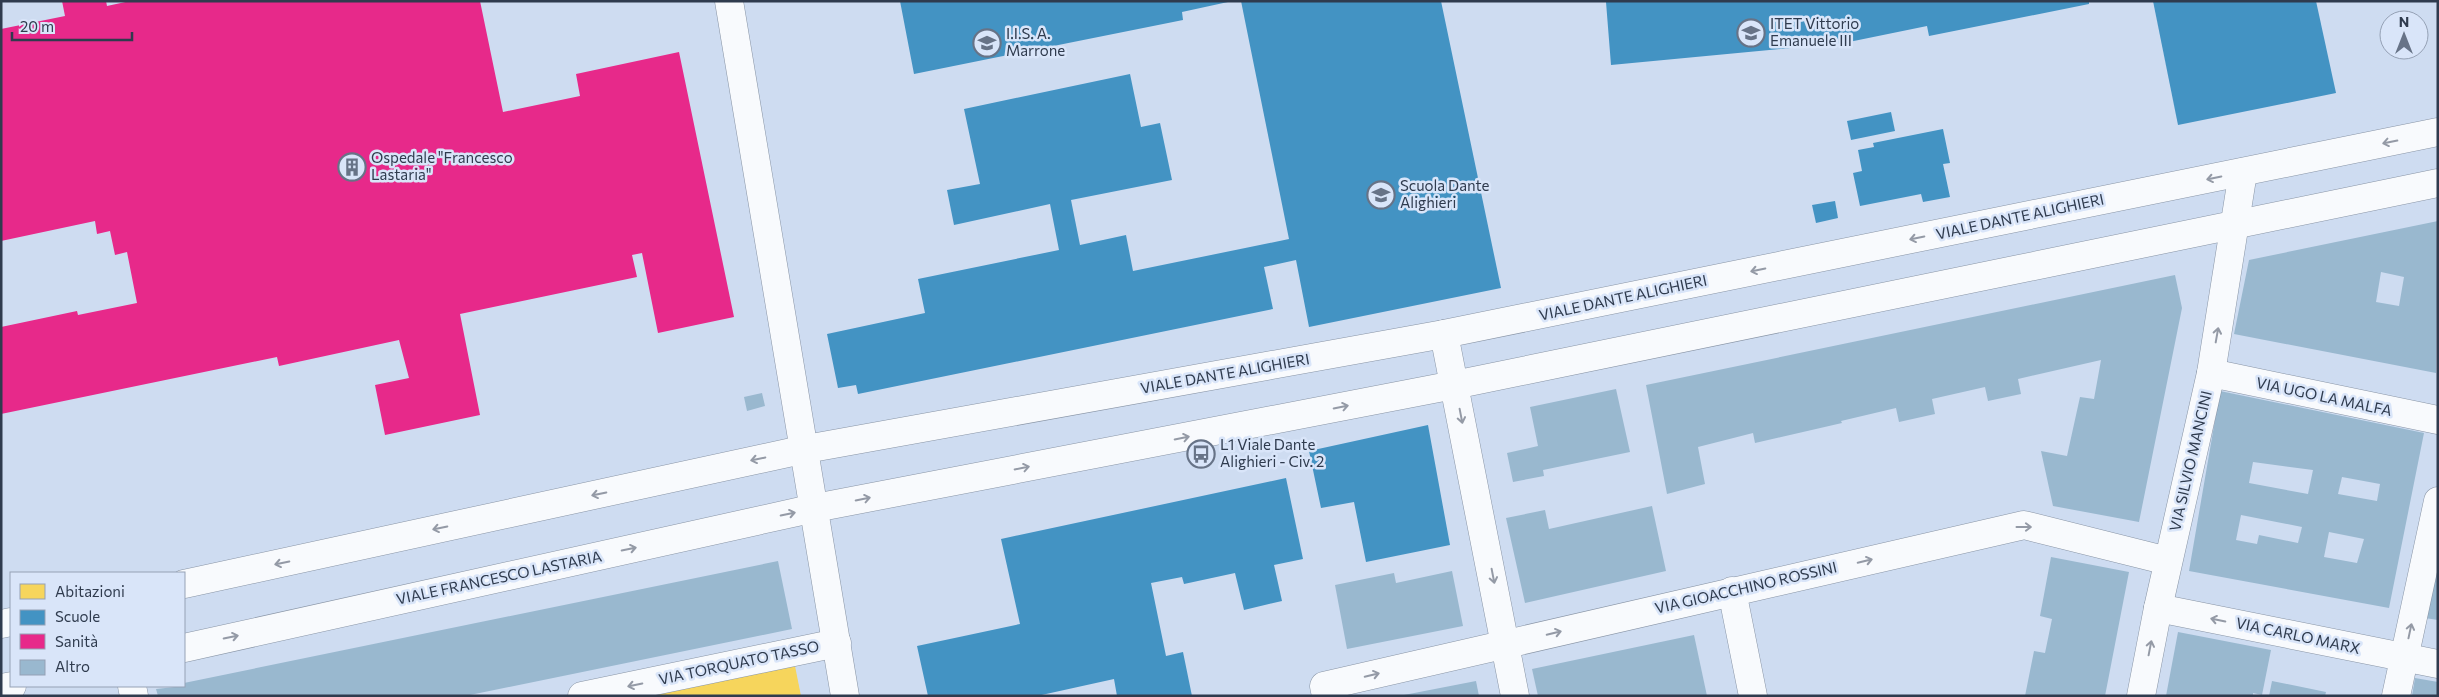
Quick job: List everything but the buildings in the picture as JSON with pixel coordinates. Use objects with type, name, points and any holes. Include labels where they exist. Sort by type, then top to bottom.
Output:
[{"type":"street","points":[[729,1],[806,449],[846,696]]},
{"type":"street","name":"VIALE DANTE ALIGHIERI","points":[[806,449],[1444,334],[2438,132]]},
{"type":"street","name":"VIA SILVIO MANCINI","points":[[2141,696],[2168,561],[2211,373],[2236,226],[2243,172]]},
{"type":"street","points":[[815,508],[1454,385],[2236,226],[2438,183]]},
{"type":"street","points":[[1444,334],[1507,644],[1515,696]]},
{"type":"street","name":"VIA UGO LA MALFA","points":[[2211,373],[2438,420]]},
{"type":"street","points":[[185,584],[806,449]]},
{"type":"street","points":[[2396,696],[2438,502]]},
{"type":"street","name":"VIALE FRANCESCO LASTARIA","points":[[185,648],[815,508]]},
{"type":"street","name":"VIA GIOACCHINO ROSSINI","points":[[1325,691],[1507,644],[2024,525],[2168,561]]},
{"type":"street","points":[[1732,591],[1753,696]]},
{"type":"street","name":"VIA CARLO MARX","points":[[2158,608],[2438,664]]},
{"type":"street","name":"VIA TORQUATO TASSO","points":[[582,696],[837,643]]},
{"type":"place","name":"ITET Vittorio Emanuele III","points":[[1751,33]]},
{"type":"place","name":"I.I.S. A. Marrone","points":[[987,43]]},
{"type":"place","name":"Ospedale \"Francesco Lastaria\"","points":[[352,167]]},
{"type":"place","name":"Scuola Dante Alighieri","points":[[1381,195]]},
{"type":"place","name":"L1 Viale Dante Alighieri - Civ. 2","points":[[1201,454]]}]
